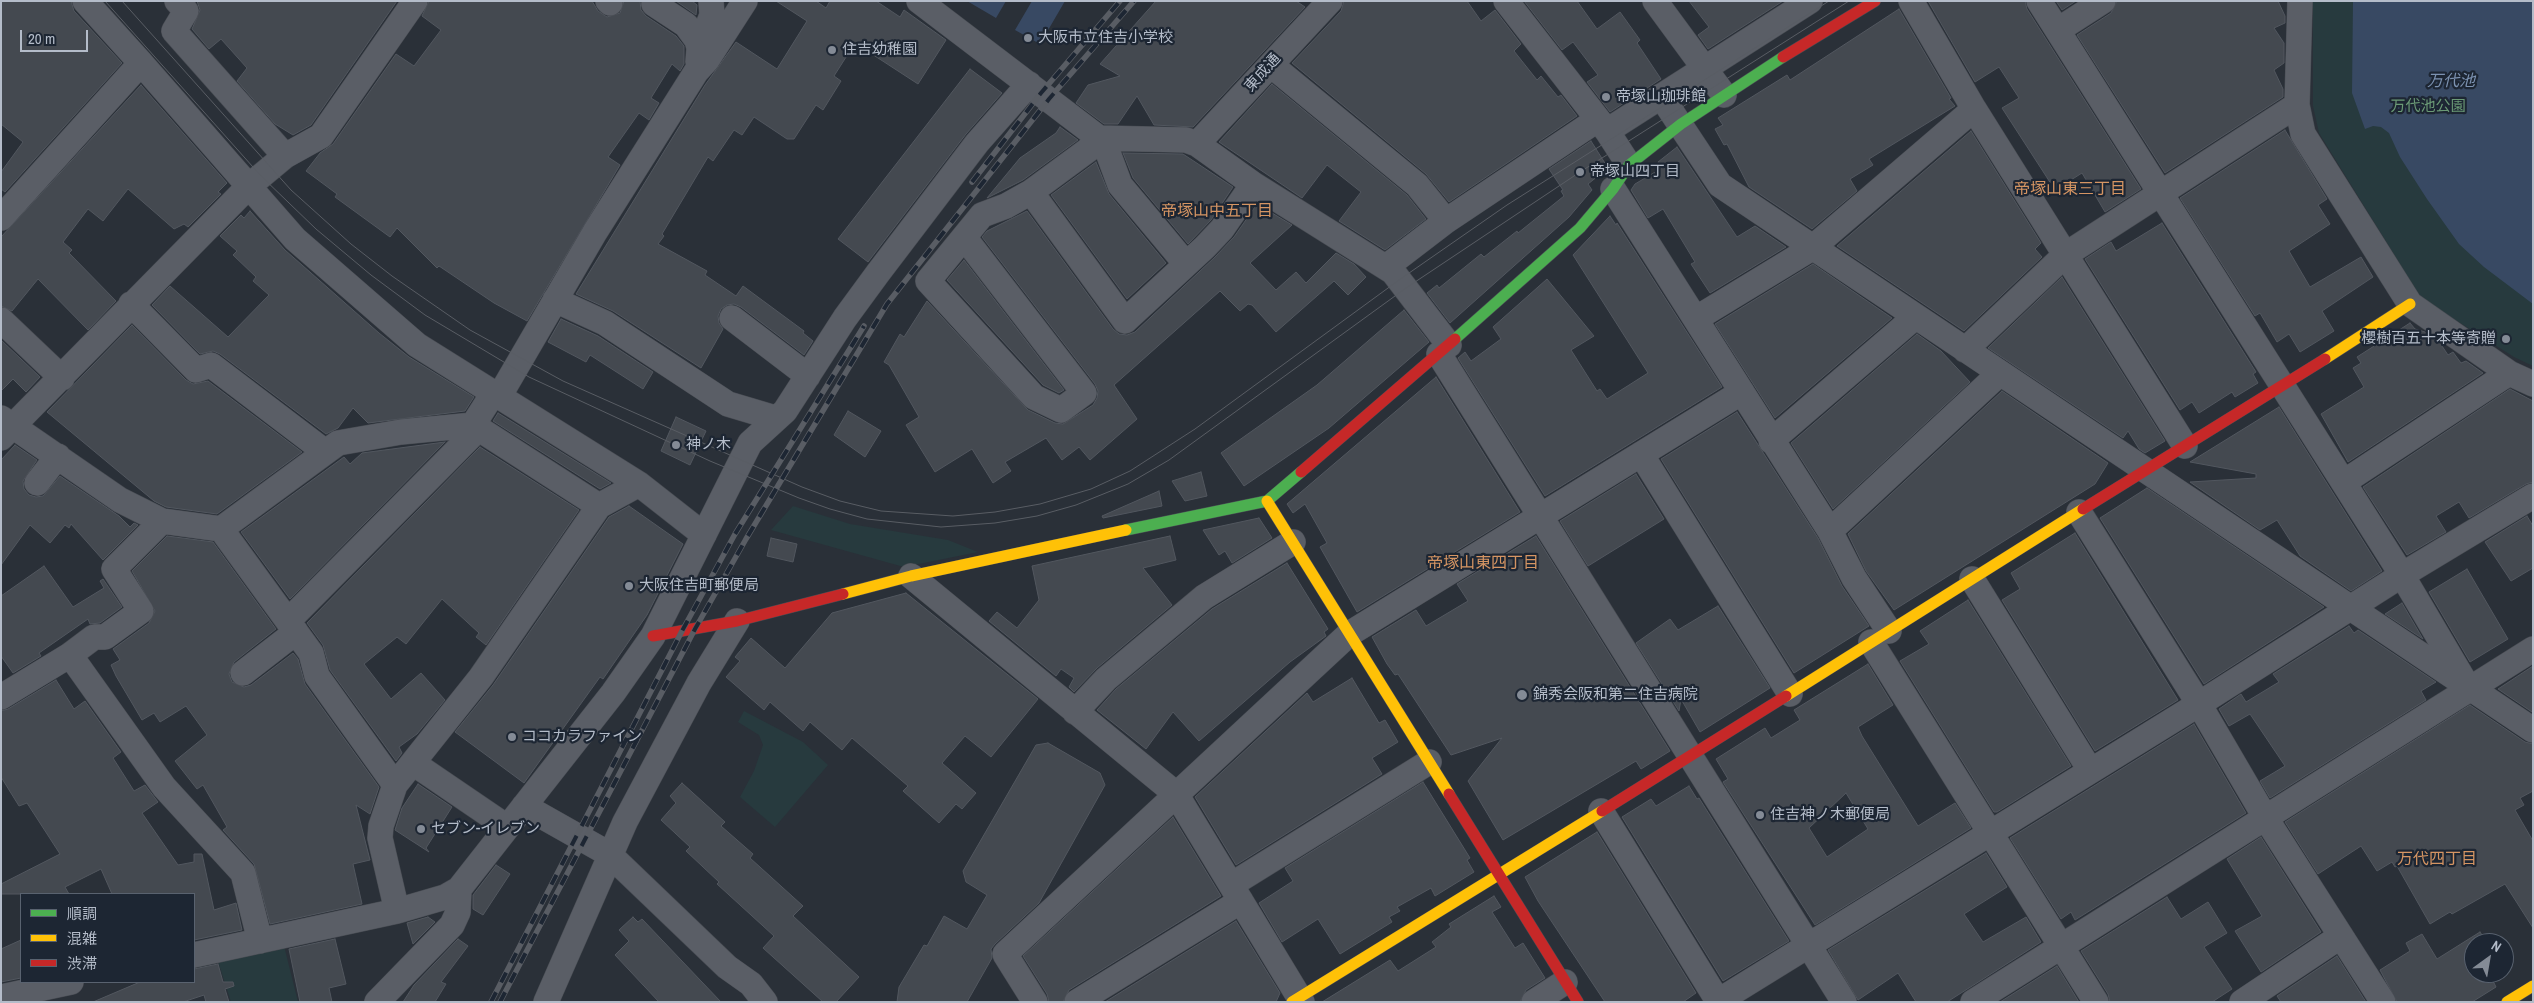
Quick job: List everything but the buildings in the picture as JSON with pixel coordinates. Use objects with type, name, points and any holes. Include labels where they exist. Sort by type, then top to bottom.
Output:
[{"type":"street","points":[[85,1],[295,239],[417,345],[639,484],[704,535]]},
{"type":"street","points":[[177,1],[186,11],[174,31],[285,156]]},
{"type":"street","points":[[395,785],[317,676],[311,653],[221,529],[162,520],[120,500],[58,456],[6,427],[62,378],[249,186],[285,156],[321,136],[415,1]]},
{"type":"street","points":[[244,673],[292,627],[476,427],[555,300],[697,60],[712,15],[711,1]]},
{"type":"street","points":[[697,60],[707,60],[745,1]]},
{"type":"street","points":[[919,1],[1099,138],[1107,150],[1120,185],[1186,264]]},
{"type":"street","name":"東成通","points":[[1197,144],[1330,1]]},
{"type":"street","points":[[1506,1],[1602,125],[1629,165]]},
{"type":"street","points":[[1655,1],[1724,95]]},
{"type":"street","points":[[653,636],[737,621],[911,576],[1216,510],[1267,501],[1444,349],[1580,228],[1613,189],[1629,165],[1681,124],[1724,95],[1875,1]]},
{"type":"street","points":[[1911,1],[1974,109],[2185,446]]},
{"type":"street","points":[[2039,1],[2402,574],[2469,688]]},
{"type":"street","points":[[2058,30],[2103,1]]},
{"type":"street","points":[[2300,1],[2296,105],[2302,134],[2410,304],[2509,373],[2533,384]]},
{"type":"street","points":[[1386,267],[1446,221],[1602,125],[1661,96],[1807,2],[1825,31]]},
{"type":"street","points":[[654,4],[686,26],[697,40],[697,60]]},
{"type":"street","points":[[1,218],[141,63]]},
{"type":"street","points":[[1271,64],[1417,185],[1446,221]]},
{"type":"street","points":[[195,955],[398,910],[445,897],[458,890],[613,693],[653,636],[750,443],[775,418],[785,411],[845,318],[905,237],[976,144],[1029,84]]},
{"type":"street","points":[[1661,96],[1720,185],[1999,374],[2533,730]]},
{"type":"street","points":[[1965,350],[2065,254],[2296,105]]},
{"type":"street","points":[[1697,318],[1812,248],[1974,109]]},
{"type":"street","points":[[964,237],[1084,393],[1061,410],[1034,397],[928,281],[964,237],[982,215],[1006,206],[1031,192],[1088,150],[1099,138],[1186,140],[1197,144],[1253,184],[1393,272],[1444,349],[1540,516],[1844,1002]]},
{"type":"street","points":[[1031,192],[1125,320],[1222,229],[1253,184]]},
{"type":"street","points":[[1613,189],[1697,318],[1771,440],[1830,531],[1854,578],[1880,637],[1990,831],[2096,1002]]},
{"type":"street","points":[[555,300],[605,322],[728,404],[775,418]]},
{"type":"street","points":[[132,304],[196,370],[211,365],[324,452]]},
{"type":"street","points":[[911,576],[1176,794],[1298,1000],[2283,386],[2410,304]]},
{"type":"street","points":[[1771,440],[1914,317]]},
{"type":"street","points":[[732,318],[808,376]]},
{"type":"street","points":[[1,320],[62,378]]},
{"type":"street","points":[[2344,482],[2509,373]]},
{"type":"street","points":[[1830,531],[1999,374]]},
{"type":"street","points":[[1035,1002],[1005,954],[1349,634],[1742,392]]},
{"type":"street","points":[[221,529],[338,443],[401,432],[476,427],[599,506]]},
{"type":"street","points":[[1641,454],[1790,694]]},
{"type":"street","points":[[37,483],[58,456]]},
{"type":"street","points":[[398,910],[380,838],[381,826],[395,785],[481,677],[599,506],[639,484]]},
{"type":"street","points":[[1601,811],[1717,1001],[1990,831],[2199,704],[2402,574],[2533,496]]},
{"type":"street","points":[[1267,501],[1572,992],[1534,1002]]},
{"type":"street","points":[[2079,512],[2199,704],[2265,817],[2383,1002]]},
{"type":"street","points":[[1,698],[70,655],[94,636],[105,637],[141,611],[114,569],[162,520]]},
{"type":"street","points":[[1075,712],[1106,679],[1204,597],[1293,542]]},
{"type":"street","points":[[1972,579],[2090,770]]},
{"type":"street","points":[[546,1002],[609,854],[699,683],[737,621]]},
{"type":"street","points":[[1973,1002],[2533,649]]},
{"type":"street","points":[[70,655],[164,787],[243,873],[260,941]]},
{"type":"street","points":[[1077,1002],[1429,762]]},
{"type":"street","points":[[414,763],[507,828]]},
{"type":"street","points":[[524,806],[609,854],[727,967],[751,984],[764,1002]]},
{"type":"street","points":[[377,1002],[452,926],[458,912],[458,890]]},
{"type":"street","points":[[2242,1002],[2341,936]]},
{"type":"street","points":[[1,997],[66,983]]},
{"type":"street","points":[[2507,1002],[2533,986]]},
{"type":"green space","name":"万代池","points":[[2313,1],[2533,1],[2533,366],[2514,357],[2421,298],[2319,133],[2313,106]]},
{"type":"green space","points":[[793,506],[850,524],[948,540],[978,552],[904,567],[771,530]]},
{"type":"green space","points":[[744,711],[803,742],[828,765],[775,827],[740,797],[754,771],[763,745],[759,735],[738,722]]},
{"type":"green space","points":[[284,946],[298,1002],[231,1002],[216,955]]},
{"type":"water","points":[[967,1],[1006,1],[996,18]]},
{"type":"water","points":[[1032,1],[1065,1],[1040,44],[1015,30]]},
{"type":"water","name":"万代池","points":[[2353,1],[2533,1],[2533,304],[2484,267],[2459,244],[2400,157],[2389,133],[2381,127],[2373,126],[2365,129],[2352,93]]},
{"type":"tram line","points":[[105,1],[261,176],[316,229],[371,275],[425,315],[529,377],[710,461],[799,498],[867,519],[941,527],[995,523],[1037,516],[1076,505],[1128,484],[1169,460],[1406,288],[1580,172],[1849,1]]},
{"type":"tram line","points":[[122,1],[291,190],[351,244],[392,276],[470,330],[563,381],[802,487],[840,501],[881,511],[953,516],[995,512],[1040,504],[1091,489],[1130,471],[1195,429],[1399,280],[1507,205],[1829,1]]},
{"type":"railway","points":[[972,182],[1041,93],[1120,1]]},
{"type":"railway","points":[[500,1002],[695,629],[746,539],[887,304],[1049,99],[1134,1]]},
{"type":"railway","points":[[491,1002],[682,631],[735,534],[864,326]]},
{"type":"traffic: fast","points":[[1455,339],[1580,228],[1613,189],[1629,165],[1681,124],[1783,57]]},
{"type":"traffic: fast","points":[[1126,530],[1267,501],[1301,472]]},
{"type":"traffic: slow","points":[[2325,359],[2410,304]]},
{"type":"traffic: slow","points":[[1267,501],[1449,794]]},
{"type":"traffic: slow","points":[[1786,696],[2083,509]]},
{"type":"traffic: slow","points":[[843,594],[911,576],[1126,530]]},
{"type":"traffic: slow","points":[[1292,1002],[1602,811]]},
{"type":"traffic: slow","points":[[2507,1002],[2533,986]]},
{"type":"traffic: jam","points":[[1783,57],[1875,1]]},
{"type":"traffic: jam","points":[[1301,472],[1455,339]]},
{"type":"traffic: jam","points":[[2083,509],[2325,359]]},
{"type":"traffic: jam","points":[[653,636],[737,621],[843,594]]},
{"type":"traffic: jam","points":[[1602,811],[1786,696]]},
{"type":"traffic: jam","points":[[1449,794],[1578,1002]]},
{"type":"place","name":"大阪市立住吉小学校","points":[[1028,38]]},
{"type":"place","name":"住吉幼稚園","points":[[832,50]]},
{"type":"place","name":"帝塚山珈琲館","points":[[1606,97]]},
{"type":"place","name":"帝塚山四丁目","points":[[1580,172]]},
{"type":"place","name":"櫻樹百五十本等寄贈","points":[[2506,339]]},
{"type":"place","name":"神ノ木","points":[[676,445]]},
{"type":"place","name":"大阪住吉町郵便局","points":[[629,586]]},
{"type":"place","name":"錦秀会阪和第二住吉病院","points":[[1522,695]]},
{"type":"place","name":"ココカラファイン","points":[[512,737]]},
{"type":"place","name":"住吉神ノ木郵便局","points":[[1760,815]]},
{"type":"place","name":"セブン-イレブン","points":[[421,829]]},
{"type":"district","name":"帝塚山東三丁目","points":[[2070,190]]},
{"type":"district","name":"帝塚山中五丁目","points":[[1217,212]]},
{"type":"district","name":"帝塚山東四丁目","points":[[1483,564]]},
{"type":"district","name":"万代四丁目","points":[[2437,860]]},
{"type":"park label","name":"万代池公園","points":[[2428,107]]}]
